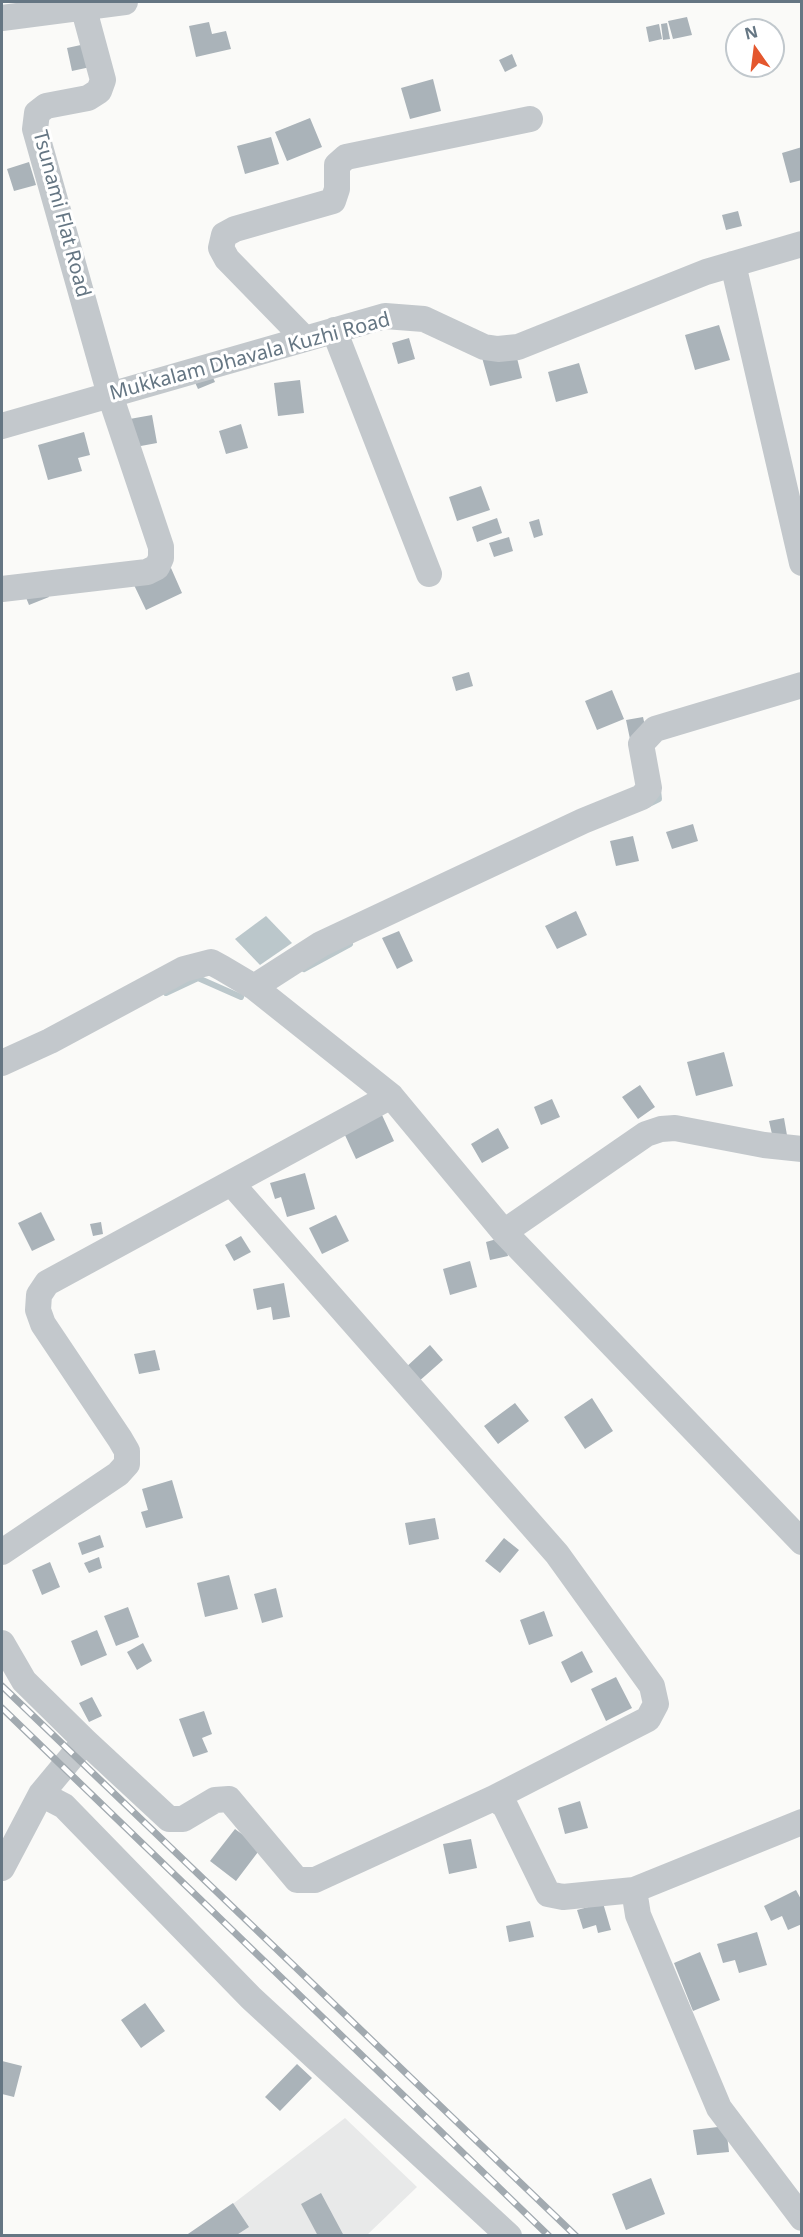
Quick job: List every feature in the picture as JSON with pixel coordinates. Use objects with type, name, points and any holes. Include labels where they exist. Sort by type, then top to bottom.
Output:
[{"type":"street","points":[[2,18],[115,2]]},
{"type":"street","name":"Tsunami Flat Road","points":[[83,6],[103,80],[99,91],[88,98],[46,106],[37,113],[35,129],[110,395]]},
{"type":"street","points":[[305,339],[227,259],[221,248],[224,236],[235,229],[333,201],[337,189],[337,165],[345,157],[530,119]]},
{"type":"street","name":"Mukkalam Dhavala Kuzhi Road","points":[[2,426],[385,315],[424,319],[484,347],[498,349],[518,347],[733,264],[801,244]]},
{"type":"street","points":[[733,264],[801,563]]},
{"type":"street","points":[[334,330],[429,574]]},
{"type":"street","points":[[2,589],[147,572],[157,567],[161,558],[160,547],[110,395]]},
{"type":"street","points":[[254,987],[321,944],[583,820],[642,797],[649,788],[641,744],[655,729],[801,684]]},
{"type":"street","points":[[2,1063],[50,1041],[184,969],[201,963],[211,962],[254,987],[391,1096],[504,1232],[801,1542]]},
{"type":"street","points":[[2,1552],[118,1474],[127,1464],[127,1451],[120,1438],[43,1324],[38,1310],[39,1295],[47,1283],[391,1096]]},
{"type":"street","points":[[504,1232],[645,1134],[661,1129],[675,1128],[764,1145],[801,1149]]},
{"type":"street","points":[[2,1643],[24,1681],[85,1742],[169,1819],[183,1819],[215,1800],[228,1799],[297,1880],[315,1880],[494,1798],[648,1719],[656,1704],[652,1686],[557,1554],[232,1184]]},
{"type":"street","points":[[2,1868],[41,1794],[85,1742]]},
{"type":"street","points":[[41,1794],[64,1806],[251,1998],[508,2235]]},
{"type":"street","points":[[494,1798],[505,1806],[548,1894],[563,1897],[634,1890],[801,1822]]},
{"type":"street","points":[[634,1890],[639,1915],[719,2108],[801,2218]]},
{"type":"shaded area","points":[[266,916],[292,943],[260,965],[235,939]]},
{"type":"shaded area","points":[[345,2118],[417,2187],[367,2235],[191,2236]]},
{"type":"building","points":[[687,17],[692,35],[673,39],[668,21]]},
{"type":"building","points":[[209,22],[212,34],[226,31],[231,49],[196,57],[189,26]]},
{"type":"building","points":[[667,23],[670,39],[663,40],[661,24]]},
{"type":"building","points":[[659,24],[662,39],[649,42],[646,27]]},
{"type":"building","points":[[90,43],[95,66],[72,71],[67,48]]},
{"type":"building","points":[[512,54],[517,66],[505,72],[499,60]]},
{"type":"building","points":[[433,79],[441,111],[410,119],[401,88]]},
{"type":"building","points":[[310,118],[322,147],[287,161],[275,132]]},
{"type":"building","points":[[271,137],[279,164],[245,174],[237,146]]},
{"type":"building","points":[[802,147],[802,180],[790,183],[782,153]]},
{"type":"building","points":[[29,162],[36,185],[14,191],[7,169]]},
{"type":"building","points":[[738,211],[742,226],[726,230],[722,215]]},
{"type":"building","points":[[719,325],[730,360],[695,370],[685,335]]},
{"type":"building","points":[[409,338],[415,359],[398,364],[392,343]]},
{"type":"building","points":[[512,338],[522,378],[490,386],[479,347]]},
{"type":"building","points":[[579,363],[588,393],[556,402],[548,372]]},
{"type":"building","points":[[209,369],[215,382],[198,389],[192,376]]},
{"type":"building","points":[[300,380],[304,413],[278,416],[274,383]]},
{"type":"building","points":[[152,415],[157,443],[130,448],[124,420]]},
{"type":"building","points":[[241,424],[248,448],[226,454],[219,431]]},
{"type":"building","points":[[84,432],[90,455],[78,458],[82,471],[48,480],[38,445]]},
{"type":"building","points":[[481,486],[490,510],[457,521],[449,497]]},
{"type":"building","points":[[497,518],[502,533],[477,542],[472,527]]},
{"type":"building","points":[[539,519],[543,535],[534,538],[529,522]]},
{"type":"building","points":[[509,537],[513,551],[494,557],[489,543]]},
{"type":"building","points":[[171,568],[182,593],[146,610],[134,585]]},
{"type":"building","points":[[45,587],[49,597],[29,605],[25,595]]},
{"type":"building","points":[[469,672],[473,686],[456,691],[452,677]]},
{"type":"building","points":[[612,690],[624,719],[597,730],[585,701]]},
{"type":"building","points":[[643,717],[647,735],[630,739],[626,720]]},
{"type":"building","points":[[693,824],[698,841],[672,849],[666,832]]},
{"type":"building","points":[[633,836],[639,861],[616,866],[610,841]]},
{"type":"building","points":[[576,911],[587,935],[557,949],[545,926]]},
{"type":"building","points":[[399,931],[413,961],[397,969],[382,938]]},
{"type":"building","points":[[724,1052],[733,1086],[696,1096],[687,1062]]},
{"type":"building","points":[[640,1085],[655,1107],[638,1119],[622,1097]]},
{"type":"building","points":[[552,1099],[560,1117],[541,1125],[534,1107]]},
{"type":"building","points":[[382,1115],[394,1141],[356,1159],[344,1133]]},
{"type":"building","points":[[784,1118],[788,1141],[774,1143],[769,1121]]},
{"type":"building","points":[[498,1128],[509,1148],[482,1163],[471,1144]]},
{"type":"building","points":[[305,1173],[315,1209],[287,1217],[281,1197],[275,1199],[270,1183]]},
{"type":"building","points":[[41,1212],[55,1240],[32,1251],[18,1223]]},
{"type":"building","points":[[336,1215],[349,1241],[322,1254],[309,1228]]},
{"type":"building","points":[[101,1222],[103,1234],[93,1236],[90,1224]]},
{"type":"building","points":[[241,1236],[251,1252],[234,1261],[225,1245]]},
{"type":"building","points":[[504,1237],[508,1256],[490,1260],[486,1242]]},
{"type":"building","points":[[470,1261],[477,1287],[450,1295],[443,1269]]},
{"type":"building","points":[[284,1283],[290,1317],[273,1320],[271,1307],[257,1310],[253,1289]]},
{"type":"building","points":[[430,1345],[443,1360],[417,1383],[404,1369]]},
{"type":"building","points":[[155,1350],[160,1370],[139,1374],[134,1354]]},
{"type":"building","points":[[592,1398],[613,1431],[585,1449],[564,1417]]},
{"type":"building","points":[[515,1403],[529,1421],[498,1444],[484,1426]]},
{"type":"building","points":[[172,1480],[183,1518],[146,1528],[141,1512],[148,1510],[142,1489]]},
{"type":"building","points":[[435,1518],[439,1539],[409,1545],[405,1523]]},
{"type":"building","points":[[100,1535],[104,1547],[82,1555],[78,1543]]},
{"type":"building","points":[[504,1538],[519,1550],[500,1573],[485,1561]]},
{"type":"building","points":[[99,1557],[102,1568],[89,1573],[84,1563]]},
{"type":"building","points":[[50,1562],[60,1587],[42,1595],[32,1570]]},
{"type":"building","points":[[229,1575],[238,1609],[205,1617],[197,1583]]},
{"type":"building","points":[[276,1588],[283,1617],[262,1623],[254,1594]]},
{"type":"building","points":[[128,1607],[139,1637],[116,1646],[104,1616]]},
{"type":"building","points":[[544,1611],[553,1636],[529,1645],[520,1620]]},
{"type":"building","points":[[97,1630],[107,1655],[81,1666],[71,1641]]},
{"type":"building","points":[[143,1643],[152,1661],[137,1670],[127,1652]]},
{"type":"building","points":[[582,1651],[593,1672],[571,1683],[561,1662]]},
{"type":"building","points":[[616,1677],[632,1708],[606,1721],[591,1689]]},
{"type":"building","points":[[92,1697],[102,1716],[89,1722],[79,1703]]},
{"type":"building","points":[[204,1711],[212,1734],[202,1738],[208,1752],[193,1757],[179,1719]]},
{"type":"building","points":[[580,1801],[588,1828],[565,1834],[558,1808]]},
{"type":"building","points":[[235,1829],[261,1848],[236,1881],[210,1861]]},
{"type":"building","points":[[471,1839],[477,1868],[449,1874],[443,1844]]},
{"type":"building","points":[[796,1890],[802,1901],[802,1924],[788,1930],[782,1916],[771,1921],[764,1906]]},
{"type":"building","points":[[603,1903],[611,1930],[598,1933],[596,1925],[583,1929],[577,1910]]},
{"type":"building","points":[[530,1921],[534,1937],[509,1942],[506,1926]]},
{"type":"building","points":[[757,1932],[767,1965],[739,1973],[735,1960],[723,1963],[717,1944]]},
{"type":"building","points":[[700,1952],[720,2000],[693,2011],[674,1963]]},
{"type":"building","points":[[145,2003],[165,2031],[141,2048],[121,2020]]},
{"type":"building","points":[[2,2061],[22,2066],[14,2097],[2,2094]]},
{"type":"building","points":[[297,2064],[312,2078],[280,2111],[265,2097]]},
{"type":"building","points":[[726,2126],[729,2152],[697,2155],[693,2130]]},
{"type":"building","points":[[651,2178],[665,2214],[626,2230],[612,2194]]},
{"type":"building","points":[[321,2193],[344,2236],[318,2236],[301,2204]]},
{"type":"building","points":[[233,2203],[249,2227],[235,2236],[185,2236]]},
{"type":"waterway","points":[[647,805],[659,799],[658,790]]},
{"type":"waterway","points":[[304,969],[350,944]]},
{"type":"waterway","points":[[166,993],[198,978],[241,997]]},
{"type":"railway","points":[[2,1686],[576,2236]]},
{"type":"railway","points":[[2,1708],[549,2236]]}]
